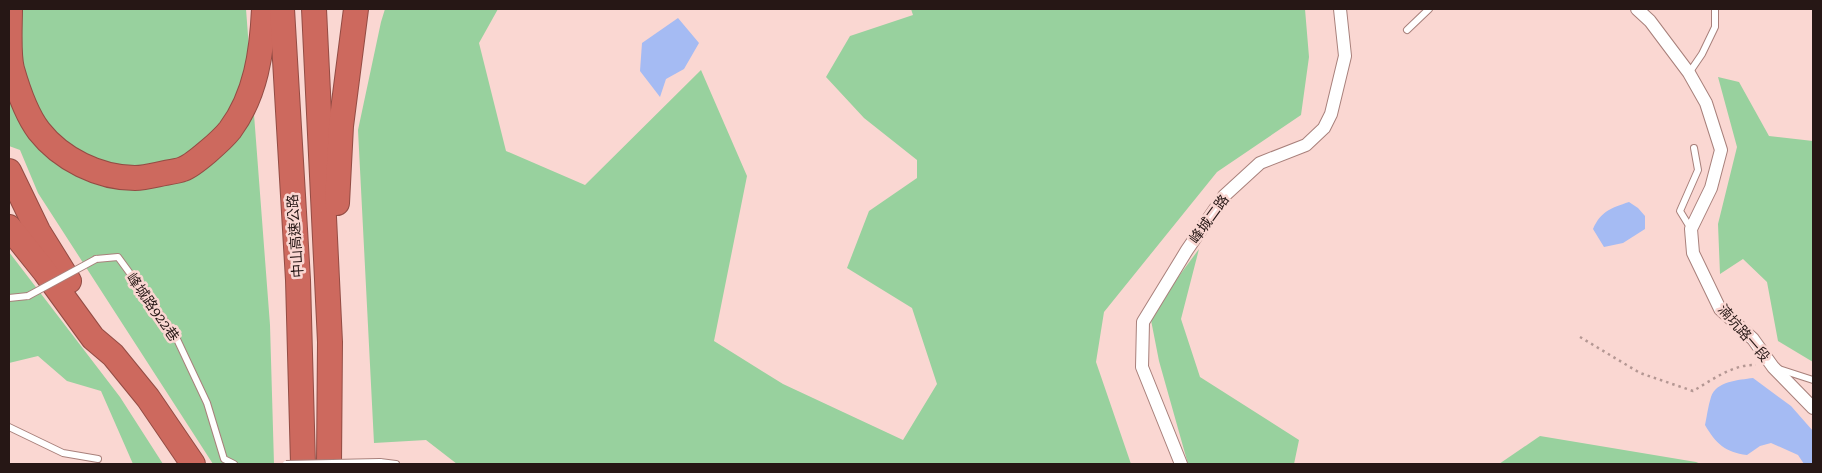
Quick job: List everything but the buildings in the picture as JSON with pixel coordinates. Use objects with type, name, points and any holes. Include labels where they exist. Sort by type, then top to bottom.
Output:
[{"type":"highway","points":[[10,9],[11,67],[25,107],[40,131],[59,151],[83,166],[107,174],[135,178],[184,169],[229,132],[244,107],[255,79],[262,40],[264,9]]},
{"type":"highway","name":"中山高速公路","points":[[282,9],[298,280],[303,464]]},
{"type":"highway","name":"中山高速公路","points":[[314,9],[330,342],[329,464]]},
{"type":"highway","points":[[330,342],[341,126],[356,9]]},
{"type":"highway","points":[[9,172],[38,231],[58,265],[103,331],[113,355]]},
{"type":"highway","points":[[9,227],[45,272],[93,338],[113,355],[148,398],[193,464]]},
{"type":"street","name":"峰城二路","points":[[1181,464],[1142,366],[1143,322],[1187,250],[1224,196],[1260,163],[1306,145],[1324,128],[1331,114],[1345,56],[1340,9]]},
{"type":"street","points":[[1637,9],[1650,20],[1688,73],[1706,103],[1721,150],[1711,188],[1690,229]]},
{"type":"street","name":"湳坑路一段","points":[[1690,229],[1693,253],[1720,309],[1753,339],[1773,367],[1813,408]]},
{"type":"lane","points":[[1407,30],[1429,9]]},
{"type":"lane","points":[[1688,73],[1702,54],[1715,27],[1715,9]]},
{"type":"lane","points":[[1690,229],[1680,211],[1698,170],[1694,148]]},
{"type":"lane","name":"峰城路922巷","points":[[9,298],[28,296],[96,259],[118,257],[175,335],[207,403],[224,459],[234,464]]},
{"type":"lane","points":[[1773,367],[1813,380]]},
{"type":"lane","points":[[9,427],[63,453],[98,459]]},
{"type":"lane","points":[[286,464],[380,462],[396,464]]},
{"type":"path","points":[[1580,338],[1640,373],[1693,391],[1722,374],[1746,364],[1773,367]]},
{"type":"green space","points":[[9,9],[246,9],[270,325],[274,464],[213,464],[38,193],[20,150],[9,146]]},
{"type":"green space","points":[[385,9],[498,9],[479,43],[506,151],[585,185],[701,70],[747,176],[714,341],[783,384],[903,440],[937,384],[912,308],[847,268],[869,211],[917,178],[917,160],[864,118],[826,77],[850,36],[913,15],[911,9],[1305,9],[1309,57],[1301,115],[1217,172],[1104,312],[1096,362],[1131,464],[457,464],[426,440],[374,443],[358,130]]},
{"type":"green space","points":[[1718,77],[1739,82],[1769,136],[1813,141],[1813,362],[1778,341],[1767,282],[1743,259],[1720,274],[1718,224],[1737,147]]},
{"type":"green space","points":[[1199,249],[1181,319],[1200,377],[1299,440],[1294,464],[1188,464],[1159,361],[1150,315]]},
{"type":"green space","points":[[9,252],[120,397],[163,464],[133,464],[101,391],[67,381],[38,356],[9,363]]},
{"type":"green space","points":[[1540,436],[1696,462],[1701,464],[1499,464]]},
{"type":"water","points":[[678,18],[699,43],[684,69],[666,79],[660,97],[640,71],[642,43]]},
{"type":"water","points":[[1629,202],[1645,216],[1645,229],[1623,243],[1604,247],[1593,229],[1596,223],[1607,211]]},
{"type":"water","points":[[1753,378],[1791,406],[1813,431],[1813,464],[1804,464],[1798,455],[1771,443],[1760,446],[1747,455],[1739,454],[1722,446],[1709,432],[1705,425],[1710,400],[1714,392],[1723,384]]}]
